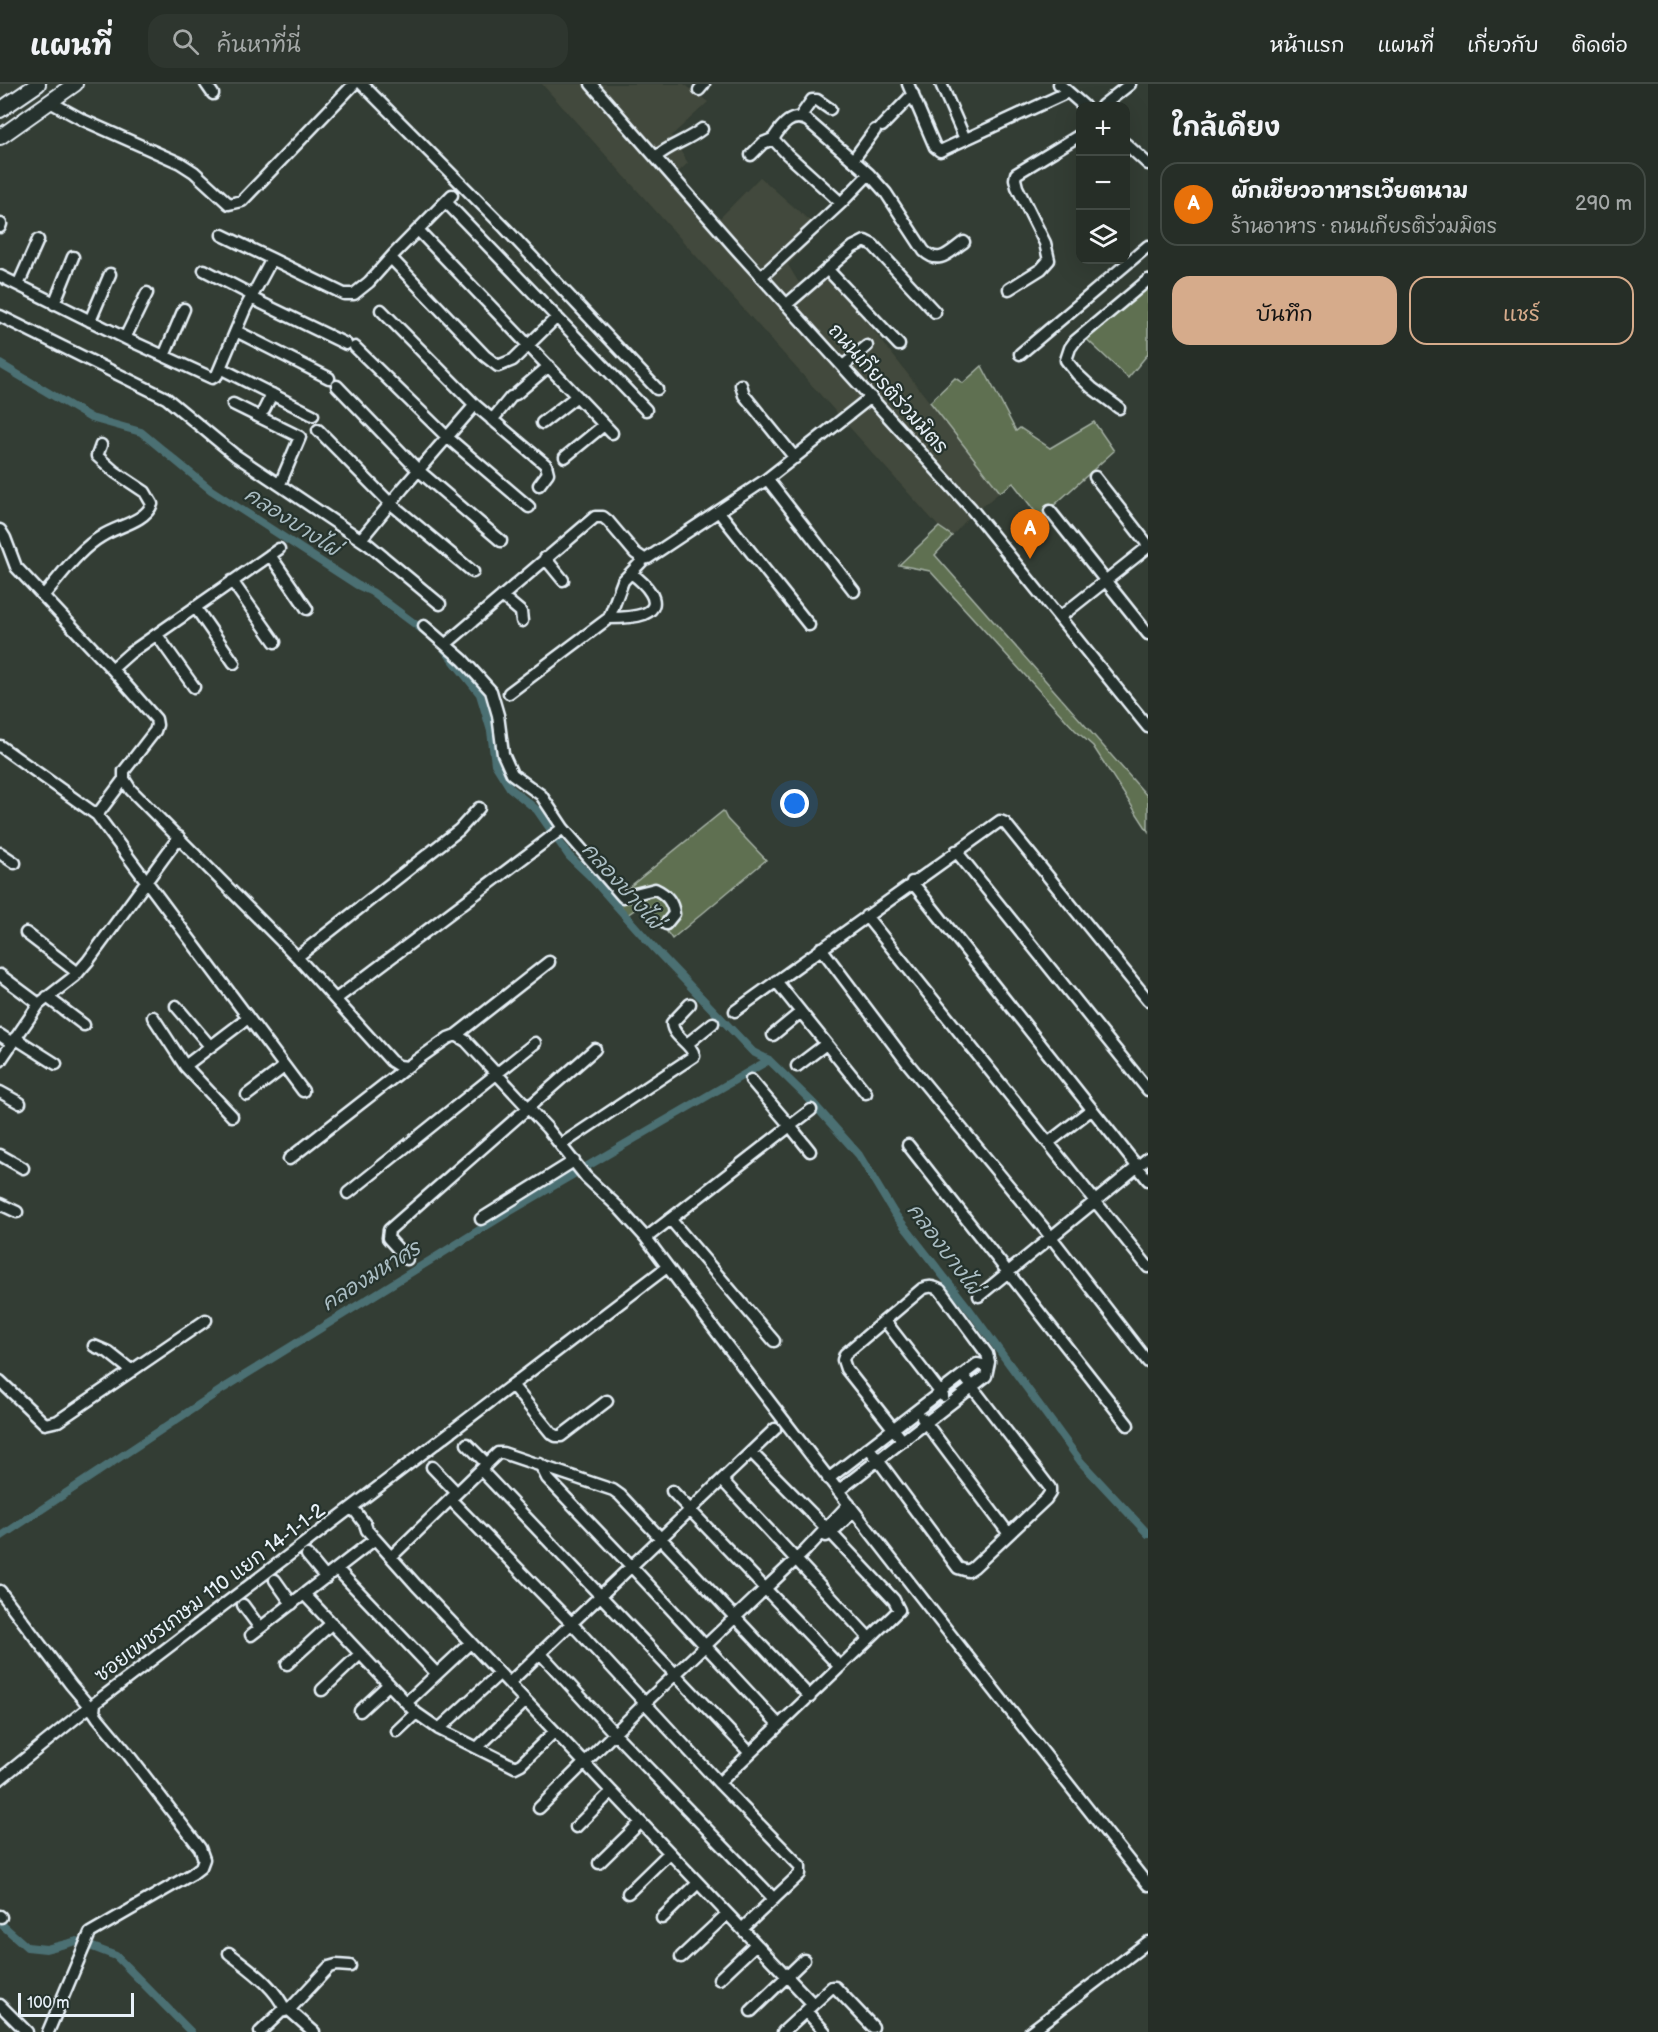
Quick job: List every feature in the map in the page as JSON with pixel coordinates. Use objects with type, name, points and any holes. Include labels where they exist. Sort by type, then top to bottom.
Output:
[{"type":"main road","points":[[0,110],[37,84]]},
{"type":"main road","points":[[0,136],[75,84]]},
{"type":"street","points":[[206,84],[213,94]]},
{"type":"street","points":[[50,102],[83,120],[180,163],[233,205],[242,201],[354,84]]},
{"type":"street","points":[[362,84],[505,228],[657,389]]},
{"type":"street","name":"ถนนเกียรติร่วมมิตร","points":[[591,84],[761,277],[970,507],[1148,727]]},
{"type":"street","points":[[941,84],[965,139]]},
{"type":"street","points":[[1059,84],[1079,102]]},
{"type":"street","points":[[1107,102],[1130,84]]},
{"type":"street","points":[[853,160],[910,89],[937,150],[944,150],[1068,92]]},
{"type":"street","points":[[800,117],[812,100],[817,100],[830,110]]},
{"type":"street","points":[[751,155],[763,142],[773,139],[786,122],[800,117],[824,133],[869,174],[886,193],[931,258],[942,257],[964,242]]},
{"type":"street","points":[[656,157],[702,129]]},
{"type":"street","points":[[1009,289],[1041,269],[1049,260],[1045,243],[1017,187],[1016,174],[1076,137]]},
{"type":"street","points":[[773,139],[841,203]]},
{"type":"street","points":[[1130,148],[1148,164]]},
{"type":"street","points":[[761,277],[869,174]]},
{"type":"street","points":[[222,235],[349,295],[359,291],[369,282],[449,199],[646,410]]},
{"type":"street","points":[[418,230],[608,429],[565,457]]},
{"type":"street","points":[[18,285],[38,240]]},
{"type":"street","points":[[786,304],[860,242],[869,242],[935,312]]},
{"type":"street","points":[[1020,354],[1148,246]]},
{"type":"street","points":[[54,304],[73,257]]},
{"type":"street","points":[[391,258],[472,343],[498,366],[513,360],[557,317]]},
{"type":"street","points":[[0,276],[54,304],[212,378],[217,375],[272,259]]},
{"type":"street","points":[[827,269],[898,345]]},
{"type":"street","points":[[204,270],[252,297],[350,345],[447,437],[528,507]]},
{"type":"street","points":[[90,321],[110,274]]},
{"type":"street","points":[[1119,408],[1077,374],[1069,365],[1067,355],[1075,341],[1148,280]]},
{"type":"street","points":[[125,338],[147,293]]},
{"type":"street","points":[[164,356],[184,309]]},
{"type":"street","points":[[381,310],[475,405],[546,465],[548,473],[540,485]]},
{"type":"street","points":[[0,316],[166,398],[235,455],[361,539],[440,604]]},
{"type":"street","points":[[236,331],[333,382],[418,470],[501,541]]},
{"type":"street","points":[[843,366],[867,346]]},
{"type":"street","points":[[492,420],[513,395],[549,366]]},
{"type":"street","points":[[220,368],[313,415]]},
{"type":"street","points":[[741,385],[744,395],[795,458]]},
{"type":"street","points":[[264,410],[272,394]]},
{"type":"street","points":[[542,423],[577,396]]},
{"type":"street","points":[[609,618],[619,589],[644,560],[767,479],[871,397]]},
{"type":"street","points":[[233,404],[300,437],[280,484]]},
{"type":"street","points":[[361,539],[475,405]]},
{"type":"street","points":[[318,429],[390,503],[472,572]]},
{"type":"street","points":[[43,596],[99,537],[139,518],[152,504],[145,492],[115,472],[97,456],[101,445]]},
{"type":"street","points":[[1060,617],[1148,546],[1095,477]]},
{"type":"street","points":[[767,479],[854,591]]},
{"type":"street","points":[[1050,511],[1148,634]]},
{"type":"street","points":[[719,512],[809,625]]},
{"type":"street","points":[[446,644],[588,520],[599,516],[608,521],[635,553],[644,560]]},
{"type":"street","points":[[0,530],[16,567],[153,714],[157,723],[154,731],[126,767],[124,779],[97,815]]},
{"type":"street","points":[[112,669],[123,658],[274,552],[308,609]]},
{"type":"street","points":[[544,558],[563,580]]},
{"type":"street","points":[[508,693],[609,618],[642,615],[648,612],[652,606],[651,594],[647,586],[631,573]]},
{"type":"street","points":[[232,582],[275,642]]},
{"type":"street","points":[[502,596],[521,612],[522,621]]},
{"type":"street","points":[[195,607],[234,663]]},
{"type":"street","points":[[424,626],[486,683],[491,691],[498,715],[503,754],[508,768],[520,781],[541,795],[557,832],[623,897],[628,898],[655,889],[666,896],[671,902],[674,914],[666,924]]},
{"type":"street","points":[[157,634],[194,687]]},
{"type":"street","points":[[0,746],[97,815],[303,1091]]},
{"type":"street","points":[[124,779],[131,790],[297,957],[391,1061],[399,1066],[407,1067]]},
{"type":"street","points":[[297,957],[453,835],[479,808]]},
{"type":"street","points":[[735,1011],[994,823],[1000,821],[1005,823],[1148,1000]]},
{"type":"street","points":[[336,999],[557,832]]},
{"type":"street","points":[[0,1061],[43,1001],[78,973],[108,936],[179,837]]},
{"type":"street","points":[[956,851],[1148,1090]]},
{"type":"street","points":[[0,853],[15,863]]},
{"type":"street","points":[[912,882],[1148,1180]]},
{"type":"street","points":[[866,916],[1148,1267]]},
{"type":"street","points":[[26,933],[78,973]]},
{"type":"street","points":[[821,948],[906,1061],[1051,1237],[1148,1362]]},
{"type":"street","points":[[289,1159],[407,1067],[448,1038],[456,1035],[549,962]]},
{"type":"street","points":[[0,975],[84,1025]]},
{"type":"street","points":[[776,981],[866,1093]]},
{"type":"street","points":[[562,1144],[694,1056],[693,1051],[673,1029],[672,1023],[690,1004]]},
{"type":"street","points":[[176,1006],[210,1046]]},
{"type":"street","points":[[773,1035],[801,1012]]},
{"type":"street","points":[[153,1017],[185,1066],[232,1116]]},
{"type":"street","points":[[185,1066],[248,1018]]},
{"type":"street","points":[[687,1044],[713,1023]]},
{"type":"street","points":[[0,1035],[14,1040],[56,1064]]},
{"type":"street","points":[[456,1035],[466,1041],[497,1074],[562,1144],[586,1177],[645,1238],[967,1658],[1042,1749],[1148,1885]]},
{"type":"street","points":[[348,1193],[535,1043]]},
{"type":"street","points":[[797,1066],[826,1044]]},
{"type":"street","points":[[407,1259],[388,1238],[390,1230],[595,1049]]},
{"type":"street","points":[[247,1095],[284,1067]]},
{"type":"street","points":[[751,1080],[810,1151]]},
{"type":"street","points":[[0,1092],[20,1103]]},
{"type":"street","points":[[1048,1143],[1092,1109]]},
{"type":"street","points":[[645,1238],[811,1110]]},
{"type":"street","points":[[908,1145],[1128,1425]]},
{"type":"street","points":[[0,1155],[23,1168]]},
{"type":"street","points":[[980,1296],[1094,1200],[1148,1158]]},
{"type":"street","points":[[481,1219],[576,1164]]},
{"type":"street","points":[[0,1204],[17,1212]]},
{"type":"street","points":[[670,1219],[774,1341]]},
{"type":"street","name":"ซอยเพชรเกษม 110 แยก 14-1-1-2","points":[[48,2032],[90,1934],[192,1874],[201,1867],[204,1859],[200,1848],[92,1710],[98,1701],[667,1267]]},
{"type":"street","points":[[838,1491],[879,1460],[986,1376],[989,1362],[987,1354],[940,1290],[935,1287],[928,1286],[922,1289],[845,1354],[843,1360],[846,1370],[903,1441]]},
{"type":"street","points":[[0,1381],[40,1420],[45,1424],[51,1424],[206,1320]]},
{"type":"street","points":[[885,1321],[950,1404]]},
{"type":"street","points":[[94,1346],[108,1352],[132,1371]]},
{"type":"street","points":[[828,1479],[976,1364],[987,1366]]},
{"type":"street","points":[[869,1448],[958,1568],[963,1571],[974,1568],[1046,1499],[1050,1488],[963,1375]]},
{"type":"street","points":[[512,1385],[551,1433],[556,1436],[561,1436],[607,1401]]},
{"type":"street","points":[[916,1411],[1009,1534]]},
{"type":"street","points":[[509,1683],[775,1429]]},
{"type":"street","points":[[466,1444],[484,1467],[750,1753]]},
{"type":"street","points":[[719,1783],[840,1668],[896,1613],[899,1607],[829,1530],[751,1452]]},
{"type":"street","points":[[391,1557],[501,1453],[540,1464],[616,1492],[810,1697]]},
{"type":"street","points":[[540,1464],[547,1478],[779,1725]]},
{"type":"street","points":[[432,1467],[454,1497],[719,1783],[800,1866],[800,1874],[742,1929]]},
{"type":"street","points":[[722,1480],[869,1638]]},
{"type":"street","points":[[672,1491],[840,1668]]},
{"type":"street","points":[[539,1808],[645,1703],[851,1508]]},
{"type":"street","points":[[349,1509],[525,1702],[787,1976],[825,2032]]},
{"type":"street","points":[[251,1635],[337,1569],[371,1535]]},
{"type":"street","points":[[307,1555],[326,1578]]},
{"type":"street","points":[[337,1569],[437,1674]]},
{"type":"street","points":[[275,1580],[292,1604]]},
{"type":"street","points":[[0,1591],[92,1710],[0,1779]]},
{"type":"street","points":[[305,1595],[416,1713],[439,1729],[514,1767],[521,1764],[554,1732]]},
{"type":"street","points":[[243,1605],[260,1628]]},
{"type":"street","points":[[287,1664],[332,1623]]},
{"type":"street","points":[[406,1702],[470,1643]]},
{"type":"street","points":[[540,1653],[774,1899]]},
{"type":"street","points":[[322,1690],[360,1654]]},
{"type":"street","points":[[439,1729],[499,1674]]},
{"type":"street","points":[[360,1712],[389,1684]]},
{"type":"street","points":[[477,1748],[525,1702]]},
{"type":"street","points":[[397,1731],[416,1713]]},
{"type":"street","points":[[576,1827],[611,1792]]},
{"type":"street","points":[[599,1863],[640,1823]]},
{"type":"street","points":[[628,1893],[669,1853]]},
{"type":"street","points":[[662,1918],[698,1883]]},
{"type":"street","points":[[681,1957],[727,1914]]},
{"type":"street","points":[[1030,2032],[1148,1942]]},
{"type":"street","points":[[719,1979],[756,1944]]},
{"type":"street","points":[[229,1953],[273,1991],[287,2010],[314,2032]]},
{"type":"street","points":[[751,2011],[804,1960]]},
{"type":"street","points":[[260,2032],[287,2010],[329,1967],[350,1966]]},
{"type":"street","points":[[783,2032],[832,1987],[835,1987],[873,2027]]},
{"type":"street","points":[[0,2006],[27,2032]]},
{"type":"shaded area","points":[[542,84],[684,84],[708,102],[671,136],[688,163],[676,174],[720,218],[760,177],[821,231],[788,265],[799,283],[823,266],[1000,492],[969,517],[952,536],[939,527]]},
{"type":"green space","points":[[1148,273],[1148,354],[1128,378],[1078,331]]},
{"type":"green space","points":[[982,366],[1016,431],[1020,428],[1050,448],[1094,422],[1114,451],[1040,518],[1013,483],[1000,492],[930,402],[955,378],[963,383]]},
{"type":"green space","points":[[939,527],[952,536],[935,555],[1148,797],[1148,831],[1093,746],[1075,730],[930,571],[899,565]]},
{"type":"green space","points":[[723,811],[727,819],[766,860],[672,939],[646,902],[627,915],[616,898]]},
{"type":"waterway","name":"คลองบางไผ่","points":[[0,364],[91,418],[141,432],[211,490],[357,585],[372,592],[427,633]]},
{"type":"waterway","name":"คลองบางไผ่","points":[[445,650],[480,694],[491,731],[495,764],[510,788],[537,810],[569,856],[590,876],[655,949],[753,1052],[769,1060],[812,1102],[859,1155],[894,1213],[969,1309],[1081,1462],[1148,1534]]},
{"type":"waterway","name":"คลองมหาศร","points":[[0,1537],[224,1388],[507,1213],[769,1060]]},
{"type":"waterway","points":[[0,1923],[27,1947],[46,1949],[77,1941],[116,1956],[191,2032]]},
{"type":"place","name":"ผักเขียวอาหารเวียตนาม","points":[[1030,559]]}]
